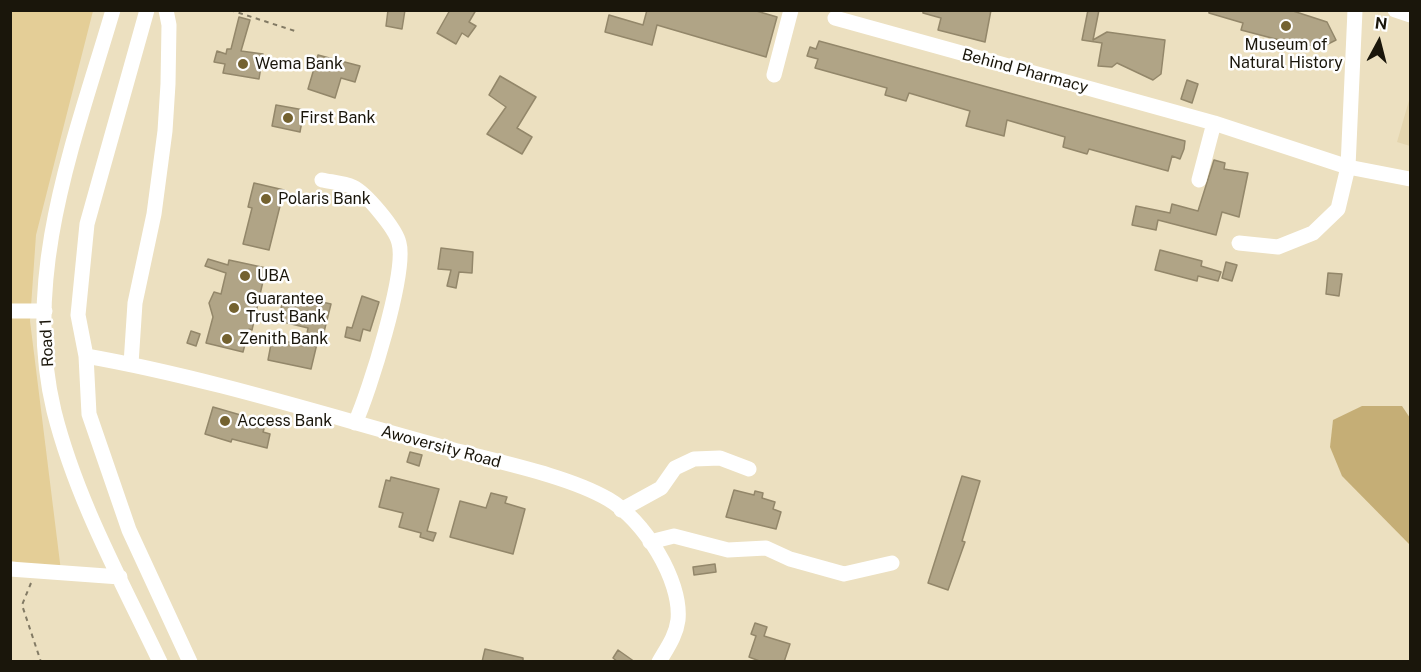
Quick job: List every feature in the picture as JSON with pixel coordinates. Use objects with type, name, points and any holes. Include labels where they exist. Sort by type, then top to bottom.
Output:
[{"type":"street","name":"Road 1","points":[[113,10],[59,194],[47,258],[45,311],[48,369],[54,410],[80,492],[160,662]]},
{"type":"street","name":"Road 1","points":[[147,10],[87,224],[78,315],[86,356],[89,414],[129,530],[190,662]]},
{"type":"street","points":[[131,364],[135,303],[154,214],[165,131],[169,25],[166,10]]},
{"type":"street","points":[[774,75],[792,10]]},
{"type":"street","points":[[1239,243],[1278,247],[1313,233],[1338,209],[1348,167],[1355,10]]},
{"type":"street","points":[[1395,10],[1410,15]]},
{"type":"street","name":"Behind Pharmacy","points":[[835,18],[1214,123],[1348,167],[1410,179]]},
{"type":"street","points":[[1199,180],[1214,123]]},
{"type":"street","points":[[322,180],[354,187],[384,218],[399,241],[398,279],[368,395],[355,423]]},
{"type":"street","points":[[10,311],[45,311]]},
{"type":"street","name":"Awoversity Road","points":[[86,356],[131,364],[355,423],[565,481],[609,499],[635,522],[668,568],[678,604],[673,639],[659,662]]},
{"type":"street","points":[[621,510],[661,488],[675,468],[694,459],[720,458],[749,469]]},
{"type":"street","points":[[650,542],[674,536],[728,550],[766,548],[790,559],[844,574],[892,563]]},
{"type":"street","points":[[10,569],[120,577]]},
{"type":"path","points":[[230,10],[295,31]]},
{"type":"path","points":[[31,584],[22,604],[41,662]]},
{"type":"shaded area","points":[[11,11],[93,11],[36,235],[30,321],[61,571],[11,561]]},
{"type":"shaded area","points":[[1410,97],[1410,146],[1397,142]]},
{"type":"shaded area","points":[[1362,406],[1402,406],[1410,418],[1410,545],[1342,476],[1330,447],[1333,420]]},
{"type":"building","points":[[388,10],[405,10],[402,29],[386,26]]},
{"type":"building","points":[[450,10],[476,10],[469,22],[476,26],[468,37],[462,33],[456,44],[437,33]]},
{"type":"building","points":[[647,10],[753,10],[777,17],[766,57],[657,25],[652,45],[605,32],[609,15],[643,25]]},
{"type":"building","points":[[923,10],[991,10],[985,42],[938,30],[941,18],[923,13]]},
{"type":"building","points":[[1088,10],[1099,10],[1093,40],[1107,32],[1165,40],[1161,74],[1153,80],[1117,63],[1112,67],[1098,66],[1102,43],[1082,40]]},
{"type":"building","name":"Museum of Natural History","points":[[1209,10],[1290,10],[1327,22],[1336,40],[1320,48],[1298,42],[1289,47],[1287,42],[1241,30],[1243,23],[1209,13]]},
{"type":"building","name":"Wema Bank","points":[[239,17],[250,20],[241,51],[263,54],[259,79],[223,73],[225,64],[214,62],[217,51],[226,54],[227,49],[231,49]]},
{"type":"building","points":[[819,41],[1185,141],[1184,149],[1180,159],[1172,156],[1168,171],[1089,149],[1087,154],[1063,147],[1065,137],[1007,120],[1004,136],[966,126],[970,111],[909,93],[906,101],[885,95],[887,88],[815,68],[818,59],[807,56],[810,47],[816,49]]},
{"type":"building","points":[[318,55],[360,66],[355,82],[341,78],[335,98],[308,89]]},
{"type":"building","points":[[500,76],[536,97],[517,128],[532,137],[522,154],[487,134],[506,107],[489,95]]},
{"type":"building","points":[[1187,80],[1198,84],[1192,103],[1181,99]]},
{"type":"building","name":"First Bank","points":[[276,105],[304,110],[300,132],[272,126]]},
{"type":"building","points":[[1214,160],[1225,163],[1224,169],[1248,173],[1239,217],[1222,212],[1216,235],[1158,220],[1156,230],[1132,225],[1136,206],[1170,213],[1172,204],[1198,211]]},
{"type":"building","points":[[254,183],[284,190],[269,250],[243,244],[252,208],[248,207]]},
{"type":"building","points":[[441,248],[473,252],[472,273],[459,272],[456,288],[447,286],[451,270],[438,269]]},
{"type":"building","points":[[1160,250],[1202,261],[1201,266],[1221,272],[1218,281],[1198,276],[1197,281],[1155,270]]},
{"type":"building","points":[[208,259],[228,265],[229,260],[266,268],[252,330],[249,329],[243,352],[206,343],[213,317],[209,303],[214,292],[221,294],[226,273],[205,266]]},
{"type":"building","points":[[1226,262],[1237,265],[1232,281],[1222,278]]},
{"type":"building","points":[[1328,273],[1342,274],[1339,296],[1326,294]]},
{"type":"building","points":[[291,295],[331,304],[324,332],[320,331],[311,369],[268,360],[272,339],[305,345],[308,328],[279,321],[283,297],[290,298]]},
{"type":"building","points":[[362,296],[379,302],[370,331],[363,329],[360,341],[345,337],[347,327],[352,328]]},
{"type":"building","points":[[191,331],[200,334],[196,346],[187,343]]},
{"type":"building","points":[[213,407],[244,416],[242,423],[264,429],[263,432],[270,434],[267,448],[232,439],[231,442],[205,434]]},
{"type":"building","points":[[410,452],[422,455],[419,466],[407,462]]},
{"type":"building","points":[[962,476],[980,481],[962,541],[965,542],[948,590],[928,583]]},
{"type":"building","points":[[391,477],[439,489],[427,531],[436,533],[433,541],[420,537],[421,533],[399,527],[403,513],[379,507],[386,480],[390,481]]},
{"type":"building","points":[[734,490],[754,495],[755,491],[763,493],[762,498],[775,502],[773,509],[781,512],[776,529],[726,517]]},
{"type":"building","points":[[491,493],[507,497],[505,503],[525,509],[513,554],[450,537],[460,501],[486,508]]},
{"type":"building","points":[[715,564],[716,572],[694,575],[693,567]]},
{"type":"building","points":[[755,623],[767,627],[764,636],[790,644],[784,662],[762,662],[749,657],[756,636],[751,634]]},
{"type":"building","points":[[485,649],[523,658],[523,662],[482,662]]},
{"type":"building","points":[[618,650],[635,662],[618,662],[613,658]]},
{"type":"place","name":"Museum of Natural History","points":[[1286,26]]},
{"type":"place","name":"Wema Bank","points":[[243,64]]},
{"type":"place","name":"First Bank","points":[[288,118]]},
{"type":"place","name":"Polaris Bank","points":[[266,199]]},
{"type":"place","name":"UBA","points":[[245,276]]},
{"type":"place","name":"Guarantee Trust Bank","points":[[234,308]]},
{"type":"place","name":"Zenith Bank","points":[[227,339]]},
{"type":"place","name":"Access Bank","points":[[225,421]]}]
